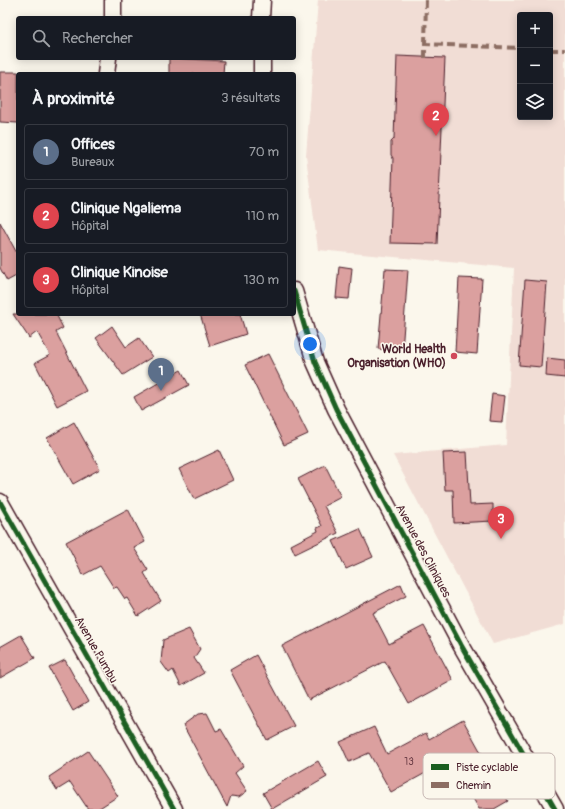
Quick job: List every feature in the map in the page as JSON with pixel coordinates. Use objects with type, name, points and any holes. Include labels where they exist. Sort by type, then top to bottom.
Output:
[{"type":"street","points":[[113,0],[113,16]]},
{"type":"street","points":[[261,16],[262,0]]},
{"type":"street","points":[[106,72],[108,60]]},
{"type":"street","points":[[262,60],[262,72]]},
{"type":"street","name":"Avenue des Cliniques","points":[[296,299],[315,362],[336,410],[468,657],[524,753]]},
{"type":"street","name":"Avenue Pumbu","points":[[0,502],[174,809]]},
{"type":"street","name":"Avenue des Cliniques","points":[[550,799],[556,809]]},
{"type":"shaded area","points":[[318,0],[565,0],[565,624],[493,644],[393,455],[506,445],[514,268],[318,250],[306,156]]},
{"type":"building","points":[[397,56],[445,58],[437,244],[390,243],[393,158],[391,155],[391,142],[394,139]]},
{"type":"building","points":[[169,60],[224,61],[223,72],[169,72]]},
{"type":"building","points":[[0,72],[16,72],[16,123],[0,122]]},
{"type":"building","points":[[0,222],[16,251],[16,276],[7,281],[0,268]]},
{"type":"building","points":[[339,266],[352,268],[349,299],[336,298]]},
{"type":"building","points":[[385,269],[408,270],[402,351],[378,349]]},
{"type":"building","points":[[459,278],[482,279],[477,354],[455,352]]},
{"type":"building","points":[[525,280],[547,282],[541,367],[519,365]]},
{"type":"building","points":[[13,314],[16,314],[16,316],[57,316],[63,328],[56,332],[86,391],[57,406],[35,363],[50,355],[37,332],[29,338]]},
{"type":"building","points":[[201,316],[241,316],[246,334],[210,346]]},
{"type":"building","points":[[112,326],[126,347],[139,338],[152,357],[123,375],[96,338]]},
{"type":"building","points":[[268,354],[308,434],[284,445],[245,365]]},
{"type":"building","points":[[547,358],[565,360],[565,378],[546,376]]},
{"type":"building","points":[[181,370],[189,385],[141,411],[134,397]]},
{"type":"building","points":[[492,394],[505,396],[502,422],[489,421]]},
{"type":"building","points":[[74,422],[100,469],[73,484],[47,438]]},
{"type":"building","points":[[219,450],[233,480],[194,499],[179,469]]},
{"type":"building","points":[[467,452],[470,505],[493,504],[493,521],[454,523],[453,490],[445,490],[443,453]]},
{"type":"building","points":[[325,465],[341,497],[324,506],[338,533],[295,554],[291,545],[318,531],[317,528],[322,526],[298,479]]},
{"type":"building","points":[[128,509],[145,542],[134,548],[148,570],[144,573],[161,601],[138,616],[127,598],[125,599],[117,587],[114,588],[100,566],[83,575],[66,542]]},
{"type":"building","points":[[360,529],[373,557],[346,569],[333,541]]},
{"type":"building","points":[[401,584],[406,596],[373,613],[389,644],[424,626],[453,680],[409,704],[385,661],[309,700],[282,646]]},
{"type":"building","points":[[189,629],[200,649],[194,658],[204,673],[181,686],[173,670],[169,673],[161,662],[163,640]]},
{"type":"building","points":[[21,635],[35,658],[0,678],[0,647]]},
{"type":"building","points":[[256,655],[294,726],[267,740],[230,670]]},
{"type":"building","points":[[65,660],[88,702],[73,711],[49,668]]},
{"type":"building","points":[[207,713],[216,731],[221,729],[243,766],[235,773],[247,791],[239,797],[231,796],[227,807],[183,725],[198,714]]},
{"type":"building","points":[[463,720],[481,753],[423,753],[423,774],[391,792],[369,753],[349,762],[340,742],[374,727],[387,754],[426,733],[429,739]]},
{"type":"building","points":[[88,751],[118,796],[98,809],[88,809],[70,782],[57,790],[49,777]]},
{"type":"building","points":[[318,761],[327,777],[272,809],[263,793]]},
{"type":"building","points":[[473,799],[507,799],[508,801],[494,809],[479,809]]},
{"type":"marked path","points":[[425,44],[426,0]]},
{"type":"marked path","points":[[425,58],[425,44],[517,48]]},
{"type":"marked path","points":[[553,50],[565,50]]},
{"type":"cycle path","points":[[296,298],[315,362],[336,409],[461,645],[523,753]]},
{"type":"cycle path","points":[[0,502],[174,809]]},
{"type":"cycle path","points":[[549,799],[555,809]]},
{"type":"place","name":"Clinique Ngaliema","points":[[436,136]]},
{"type":"place","name":"World Health Organisation (WHO)","points":[[454,356]]},
{"type":"place","name":"Offices","points":[[161,391]]},
{"type":"place","name":"Clinique Kinoise","points":[[501,539]]}]
